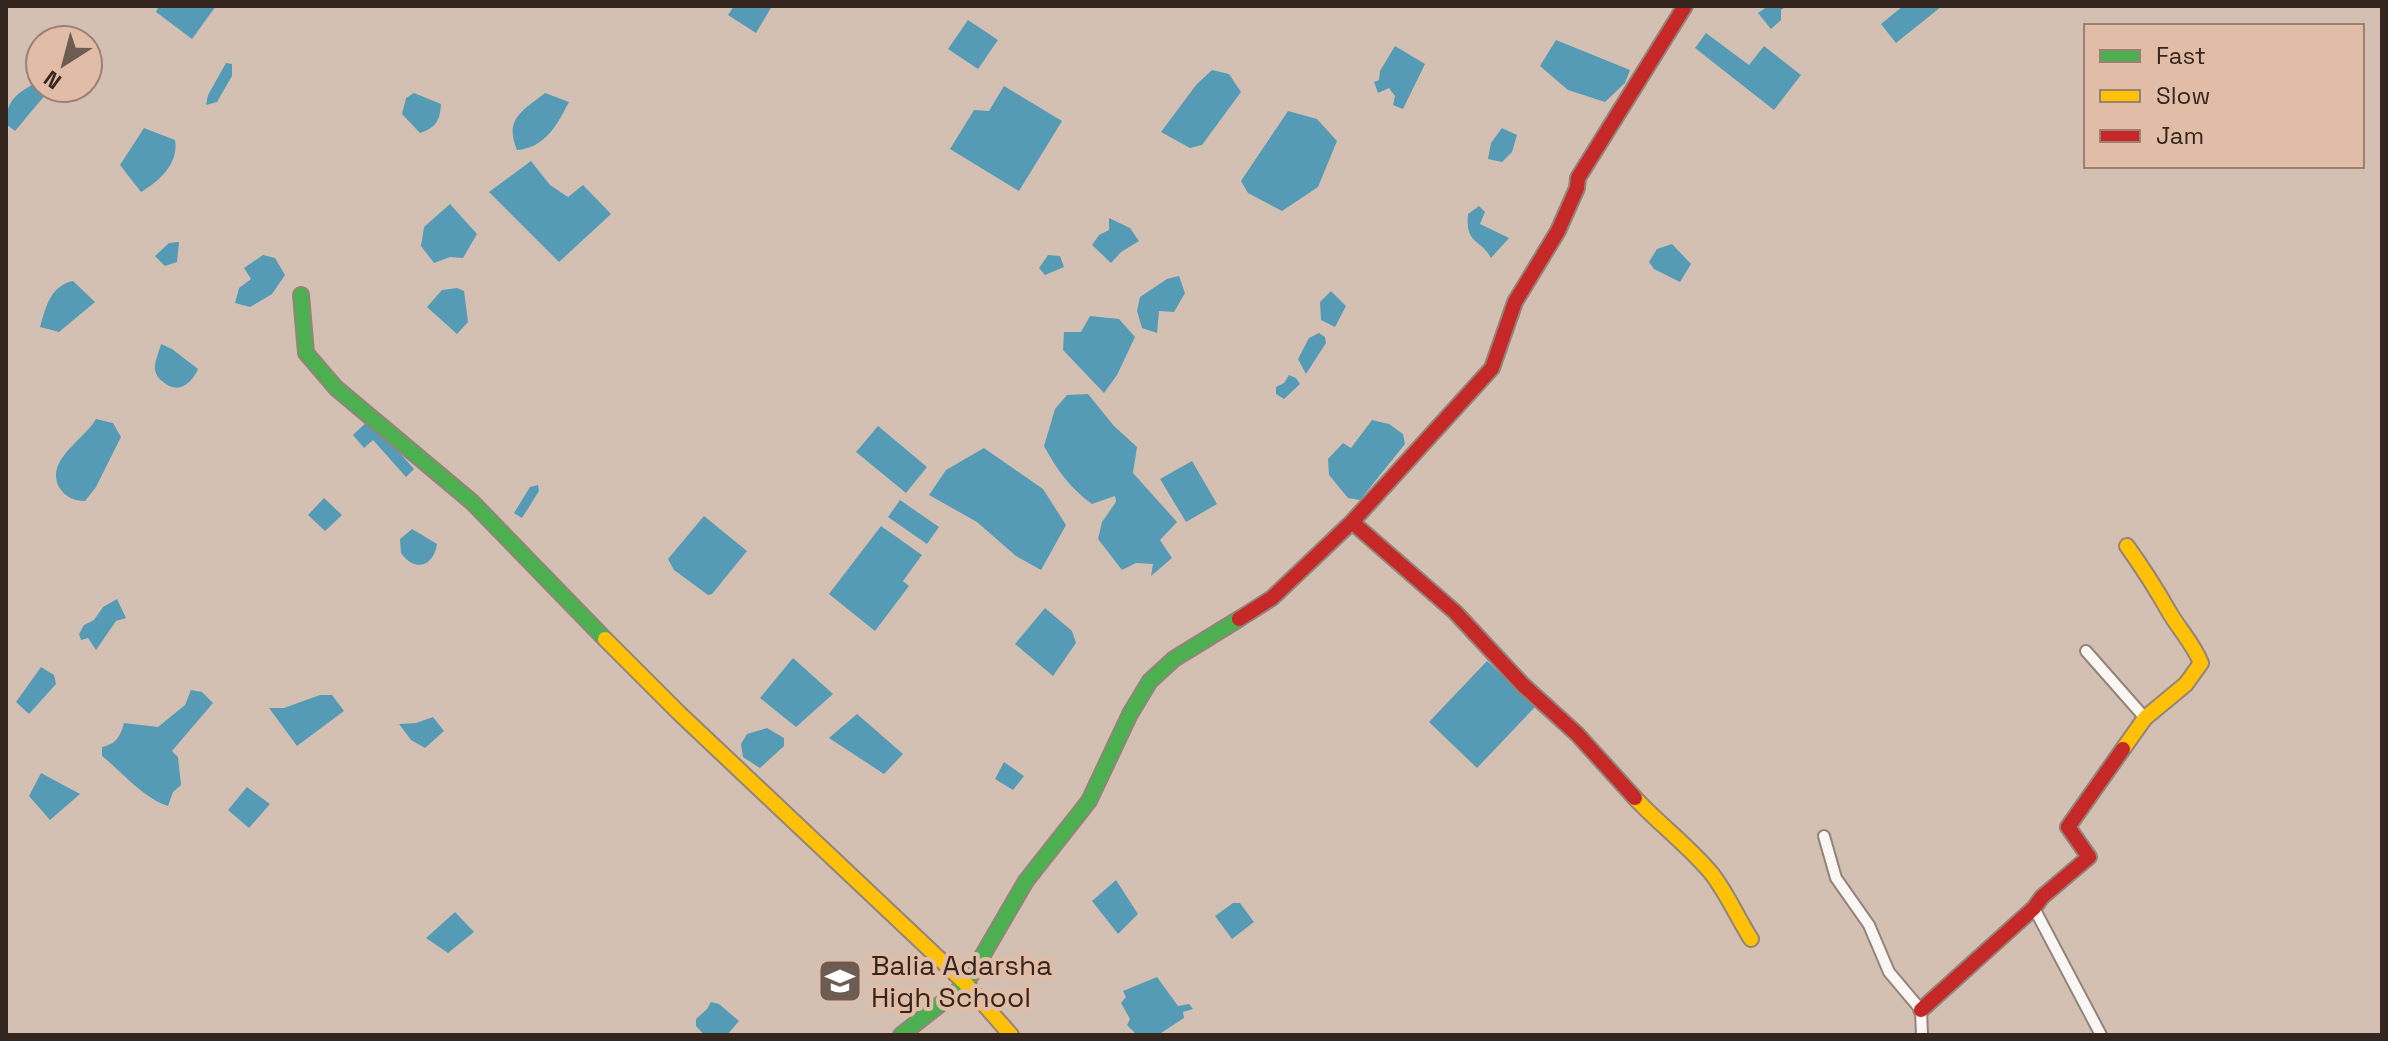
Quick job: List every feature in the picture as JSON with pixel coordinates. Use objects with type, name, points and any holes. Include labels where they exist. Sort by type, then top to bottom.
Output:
[{"type":"street","points":[[901,1035],[966,984],[1026,881],[1089,801],[1130,714],[1150,681],[1174,659],[1272,598],[1352,522],[1492,368],[1515,302],[1558,231],[1577,188],[1578,178],[1685,6]]},
{"type":"street","points":[[301,295],[306,353],[336,388],[472,502],[679,713],[966,984],[1011,1035]]},
{"type":"street","points":[[1352,522],[1455,612],[1523,685],[1577,734],[1644,808],[1709,871],[1731,900],[1733,910],[1751,939]]},
{"type":"street","points":[[1921,1010],[2089,857],[2068,827],[2145,718],[2186,684],[2201,663],[2159,590],[2127,546]]},
{"type":"street","points":[[2086,651],[2145,718]]},
{"type":"street","points":[[1824,836],[1836,878],[1869,925],[1889,972],[1921,1010],[1922,1035]]},
{"type":"street","points":[[2034,908],[2101,1035]]},
{"type":"water","points":[[159,6],[216,6],[192,39],[156,12]]},
{"type":"water","points":[[734,6],[772,6],[756,33],[728,15]]},
{"type":"water","points":[[1768,6],[1787,6],[1781,10],[1781,20],[1771,29],[1758,13]]},
{"type":"water","points":[[1903,6],[1942,6],[1896,43],[1881,24]]},
{"type":"water","points":[[968,20],[998,40],[978,69],[948,49]]},
{"type":"water","points":[[1706,33],[1749,65],[1764,46],[1801,75],[1774,110],[1695,48]]},
{"type":"water","points":[[1556,40],[1630,70],[1625,83],[1605,102],[1568,90],[1540,66]]},
{"type":"water","points":[[1395,46],[1425,64],[1403,109],[1393,105],[1395,96],[1389,88],[1378,93],[1374,82],[1379,80],[1380,71]]},
{"type":"water","points":[[226,63],[232,64],[232,76],[217,102],[206,105],[208,95]]},
{"type":"water","points":[[1212,70],[1229,74],[1241,92],[1202,145],[1190,148],[1161,132],[1196,85]]},
{"type":"water","points":[[1004,86],[1062,121],[1019,191],[950,149],[974,110],[989,111]]},
{"type":"water","points":[[24,90],[24,104],[38,104],[15,131],[6,124],[8,110]]},
{"type":"water","points":[[414,93],[441,104],[436,123],[420,133],[402,114],[406,98]]},
{"type":"water","points":[[545,93],[569,102],[555,127],[543,140],[517,150],[514,123]]},
{"type":"water","points":[[1288,111],[1317,119],[1337,141],[1318,187],[1282,211],[1248,193],[1241,181]]},
{"type":"water","points":[[144,128],[175,140],[175,149],[166,171],[141,192],[120,165]]},
{"type":"water","points":[[1502,128],[1517,135],[1512,152],[1502,162],[1488,159],[1491,143]]},
{"type":"water","points":[[531,161],[550,185],[568,197],[583,185],[611,214],[559,262],[489,192]]},
{"type":"water","points":[[450,204],[477,234],[463,258],[450,257],[434,263],[421,246],[424,227]]},
{"type":"water","points":[[1479,206],[1485,212],[1480,224],[1509,238],[1491,258],[1469,231],[1468,214]]},
{"type":"water","points":[[1109,218],[1130,228],[1139,241],[1121,252],[1111,263],[1092,245],[1099,235],[1109,230]]},
{"type":"water","points":[[179,242],[177,262],[165,266],[155,256],[169,243]]},
{"type":"water","points":[[1672,244],[1691,264],[1680,282],[1654,269],[1649,262],[1657,249]]},
{"type":"water","points":[[263,255],[275,258],[285,275],[272,294],[250,307],[235,303],[239,288],[251,279],[244,268]]},
{"type":"water","points":[[1048,255],[1060,256],[1064,267],[1045,275],[1039,268]]},
{"type":"water","points":[[1179,276],[1185,293],[1174,312],[1159,311],[1157,333],[1142,328],[1137,311],[1140,297],[1167,279]]},
{"type":"water","points":[[73,281],[95,302],[59,332],[40,327],[54,292]]},
{"type":"water","points":[[457,288],[464,291],[468,322],[457,334],[427,307],[442,290]]},
{"type":"water","points":[[1331,291],[1346,306],[1335,327],[1321,320],[1320,302]]},
{"type":"water","points":[[1090,316],[1119,319],[1135,337],[1117,375],[1104,393],[1063,350],[1064,332],[1081,332]]},
{"type":"water","points":[[1319,333],[1325,337],[1326,343],[1306,374],[1298,359],[1309,338]]},
{"type":"water","points":[[161,344],[198,369],[187,384],[173,387],[157,375],[155,364]]},
{"type":"water","points":[[1289,375],[1300,384],[1284,399],[1276,394],[1276,387],[1284,383]]},
{"type":"water","points":[[1088,394],[1114,426],[1137,447],[1133,473],[1177,522],[1160,540],[1172,558],[1151,576],[1153,564],[1136,563],[1122,570],[1098,539],[1102,522],[1116,502],[1115,496],[1092,504],[1065,478],[1044,446],[1055,409],[1067,395]]},
{"type":"water","points":[[96,419],[113,423],[121,437],[96,487],[85,501],[77,500],[67,496],[59,487],[57,468],[61,459]]},
{"type":"water","points":[[370,419],[414,469],[406,477],[373,440],[364,448],[353,435]]},
{"type":"water","points":[[1372,420],[1389,424],[1403,434],[1405,444],[1360,500],[1348,498],[1329,475],[1328,459],[1343,443],[1351,448]]},
{"type":"water","points":[[878,426],[927,467],[906,493],[856,452]]},
{"type":"water","points":[[984,448],[1043,489],[1066,525],[1041,570],[1016,556],[977,522],[929,495],[946,470]]},
{"type":"water","points":[[1192,461],[1217,504],[1186,522],[1160,479]]},
{"type":"water","points":[[538,485],[539,491],[522,518],[514,513],[530,487]]},
{"type":"water","points":[[324,498],[342,515],[325,531],[308,515]]},
{"type":"water","points":[[900,500],[939,527],[927,544],[888,517]]},
{"type":"water","points":[[704,516],[747,551],[708,595],[674,570],[668,559]]},
{"type":"water","points":[[881,526],[922,555],[903,581],[909,586],[875,631],[829,594]]},
{"type":"water","points":[[412,529],[437,544],[432,558],[423,564],[412,563],[401,553],[400,539]]},
{"type":"water","points":[[117,599],[126,618],[116,621],[96,650],[88,638],[81,640],[79,634],[103,607]]},
{"type":"water","points":[[1045,608],[1072,631],[1076,643],[1053,676],[1015,644]]},
{"type":"water","points":[[793,658],[833,694],[796,727],[760,698]]},
{"type":"water","points":[[1487,661],[1535,707],[1477,768],[1429,722]]},
{"type":"water","points":[[41,667],[54,675],[56,684],[29,714],[16,702]]},
{"type":"water","points":[[191,690],[202,692],[213,703],[172,751],[178,757],[181,785],[173,792],[168,806],[133,784],[102,756],[102,747],[117,739],[124,723],[158,727],[185,705]]},
{"type":"water","points":[[320,695],[332,695],[344,711],[297,746],[269,708],[284,708]]},
{"type":"water","points":[[857,714],[903,754],[884,774],[829,738]]},
{"type":"water","points":[[433,717],[444,731],[425,748],[411,740],[399,724],[416,723]]},
{"type":"water","points":[[767,728],[784,738],[784,746],[760,768],[743,757],[741,744],[747,734]]},
{"type":"water","points":[[1004,762],[1024,776],[1013,790],[995,779]]},
{"type":"water","points":[[41,773],[80,794],[50,820],[29,796]]},
{"type":"water","points":[[247,787],[270,804],[249,828],[228,810]]},
{"type":"water","points":[[1116,880],[1138,914],[1118,934],[1092,901]]},
{"type":"water","points":[[1233,903],[1240,903],[1254,922],[1232,939],[1215,916]]},
{"type":"water","points":[[455,912],[474,932],[448,953],[426,938]]},
{"type":"water","points":[[1157,977],[1178,1006],[1189,1004],[1193,1009],[1183,1012],[1184,1018],[1158,1035],[1137,1035],[1127,1025],[1130,1019],[1121,1003],[1126,997],[1123,991]]},
{"type":"water","points":[[711,1002],[719,1004],[739,1021],[727,1035],[704,1035],[696,1026],[696,1019]]},
{"type":"traffic: fast","points":[[301,295],[306,353],[336,388],[472,502],[605,639]]},
{"type":"traffic: fast","points":[[901,1035],[966,984],[1026,881],[1089,801],[1130,714],[1150,681],[1174,659],[1239,619]]},
{"type":"traffic: slow","points":[[2123,749],[2145,718],[2186,684],[2201,663],[2127,546]]},
{"type":"traffic: slow","points":[[605,639],[966,984],[1011,1035]]},
{"type":"traffic: slow","points":[[1635,798],[1712,874],[1751,939]]},
{"type":"traffic: jam","points":[[1239,619],[1272,598],[1352,522],[1492,368],[1515,302],[1558,231],[1577,188],[1578,178],[1685,6]]},
{"type":"traffic: jam","points":[[1352,522],[1455,612],[1523,685],[1577,734],[1635,798]]},
{"type":"traffic: jam","points":[[1921,1010],[2089,857],[2068,827],[2123,749]]},
{"type":"place","name":"Balia Adarsha High School","points":[[840,981]]}]
